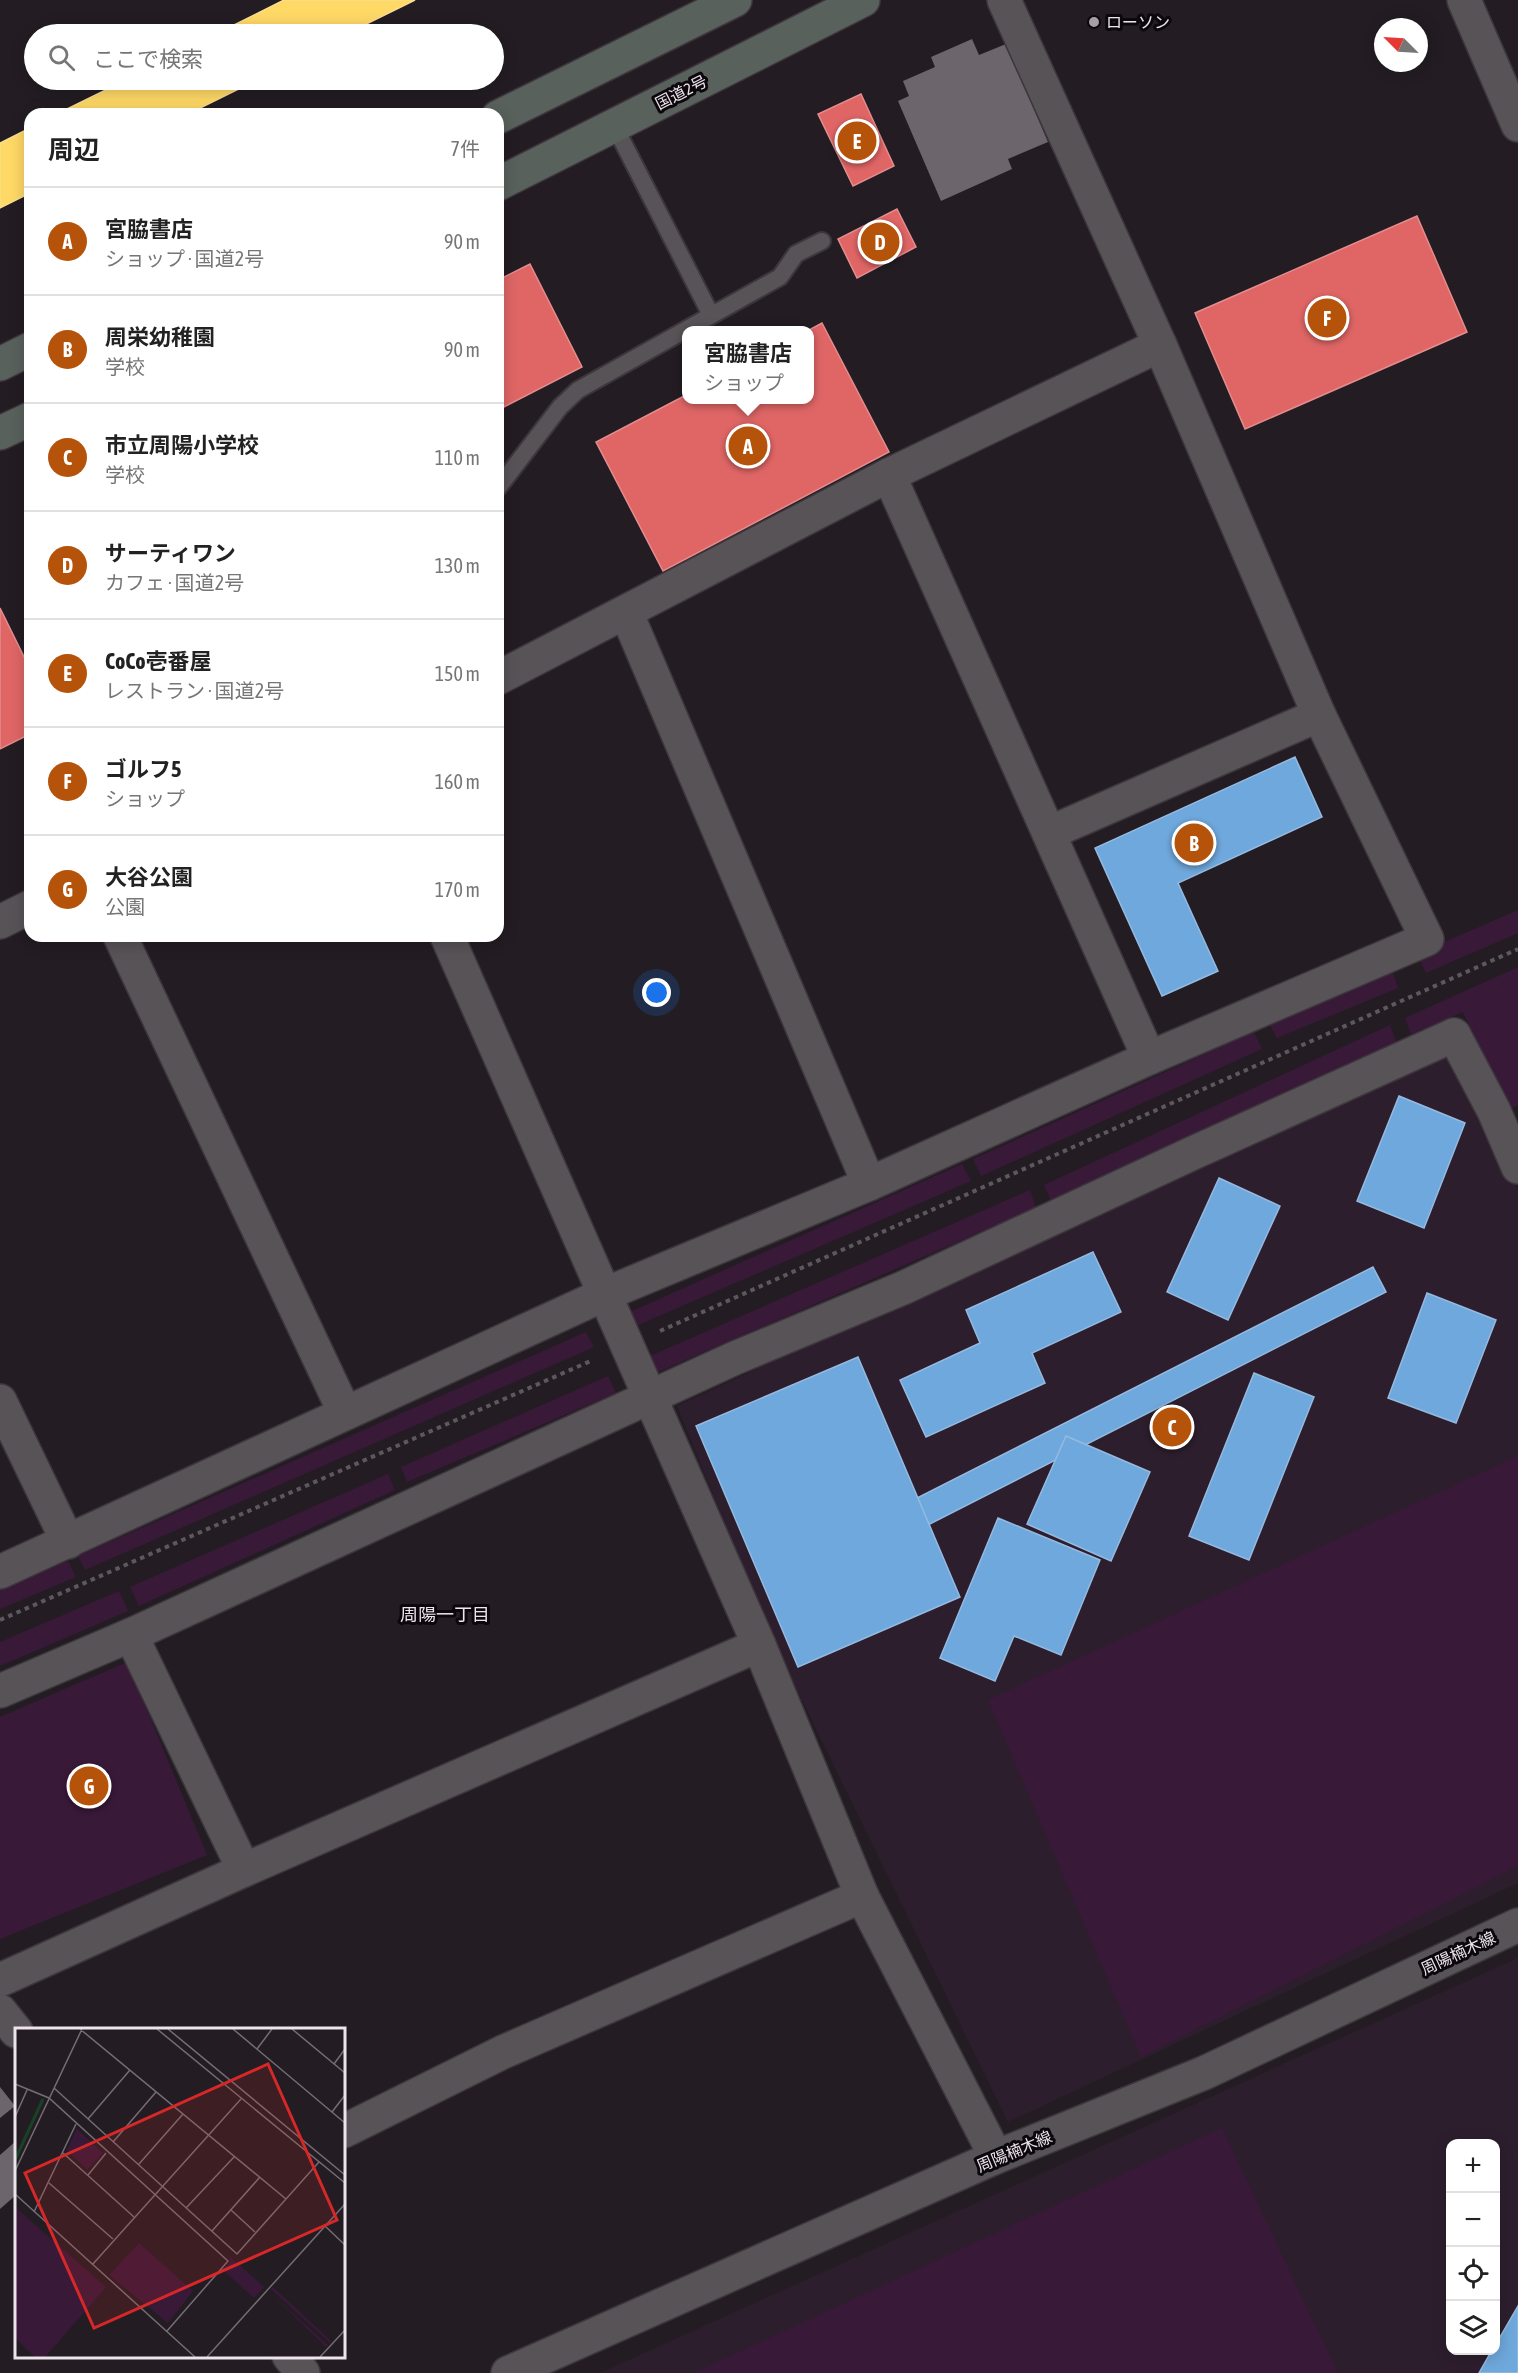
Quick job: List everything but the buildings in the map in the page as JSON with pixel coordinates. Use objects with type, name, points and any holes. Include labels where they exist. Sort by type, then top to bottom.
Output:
[{"type":"highway","points":[[504,114],[735,0]]},
{"type":"highway","name":"国道2号","points":[[504,181],[863,0]]},
{"type":"highway","points":[[0,364],[24,352]]},
{"type":"highway","points":[[0,434],[24,422]]},
{"type":"street","points":[[0,1572],[603,1295],[869,1184],[1149,1058],[1427,939],[1319,715],[1160,345],[1004,0]]},
{"type":"street","points":[[1464,0],[1518,125]]},
{"type":"street","points":[[504,675],[889,475],[1160,345]]},
{"type":"street","points":[[889,475],[1149,1058]]},
{"type":"street","points":[[626,612],[869,1184]]},
{"type":"street","points":[[1049,833],[1319,715]]},
{"type":"street","points":[[0,922],[24,910]]},
{"type":"street","points":[[123,942],[345,1413]]},
{"type":"street","points":[[450,942],[759,1645],[862,1896],[996,2157]]},
{"type":"street","points":[[0,1691],[131,1635],[735,1358],[903,1288],[1454,1035],[1494,1111],[1518,1167]]},
{"type":"street","points":[[0,1401],[68,1542]]},
{"type":"street","points":[[131,1635],[244,1870]]},
{"type":"street","points":[[0,1980],[244,1870],[759,1645]]},
{"type":"street","points":[[345,2131],[503,2052],[862,1896]]},
{"type":"street","name":"周陽楠木線","points":[[508,2373],[996,2157],[1204,2073],[1518,1925]]},
{"type":"street","points":[[0,2011],[15,2030]]},
{"type":"street","points":[[291,2358],[303,2373]]},
{"type":"lane","points":[[614,125],[711,315]]},
{"type":"lane","points":[[691,326],[780,277],[796,254],[822,241]]},
{"type":"lane","points":[[504,480],[560,407],[578,390],[682,331]]},
{"type":"path","points":[[0,1620],[626,1346],[1518,949]]},
{"type":"shaded area","points":[[1518,910],[1518,933],[1426,973],[1417,954]]},
{"type":"shaded area","points":[[1518,967],[1518,1105],[1510,1109],[1463,1012],[1411,1034],[1405,1018]]},
{"type":"shaded area","points":[[1392,970],[1398,988],[1277,1038],[1270,1025]]},
{"type":"shaded area","points":[[1390,1025],[1396,1042],[1051,1201],[1044,1185]]},
{"type":"shaded area","points":[[1254,1032],[1262,1049],[981,1176],[973,1159]]},
{"type":"shaded area","points":[[1455,1047],[1518,1191],[1518,1883],[1008,2122],[774,1643],[677,1406]]},
{"type":"shaded area","points":[[962,1164],[971,1181],[636,1326],[630,1312]]},
{"type":"shaded area","points":[[1030,1190],[1036,1208],[658,1372],[650,1356]]},
{"type":"shaded area","points":[[586,1332],[594,1347],[85,1570],[78,1556]]},
{"type":"shaded area","points":[[608,1376],[616,1393],[407,1482],[401,1467]]},
{"type":"shaded area","points":[[1518,1456],[1518,1866],[1141,2057],[988,1700]]},
{"type":"shaded area","points":[[388,1474],[395,1490],[139,1606],[130,1587]]},
{"type":"shaded area","points":[[68,1561],[76,1577],[0,1609],[0,1590]]},
{"type":"shaded area","points":[[119,1591],[128,1611],[0,1666],[0,1642]]},
{"type":"shaded area","points":[[127,1662],[207,1855],[0,1939],[0,1717]]},
{"type":"shaded area","points":[[1518,1958],[1518,2373],[600,2373]]},
{"type":"shaded area","points":[[1222,2128],[1338,2373],[694,2373]]},
{"type":"place","name":"ローソン","points":[[1094,22]]},
{"type":"place","name":"CoCo壱番屋","points":[[857,141]]},
{"type":"place","name":"サーティワン","points":[[880,242]]},
{"type":"place","name":"ゴルフ5","points":[[1327,318]]},
{"type":"place","name":"宮脇書店","points":[[748,446]]},
{"type":"place","name":"周栄幼稚園","points":[[1194,843]]},
{"type":"place","name":"市立周陽小学校","points":[[1172,1427]]},
{"type":"place","name":"大谷公園","points":[[89,1786]]},
{"type":"district","name":"周陽一丁目","points":[[445,1615]]}]
